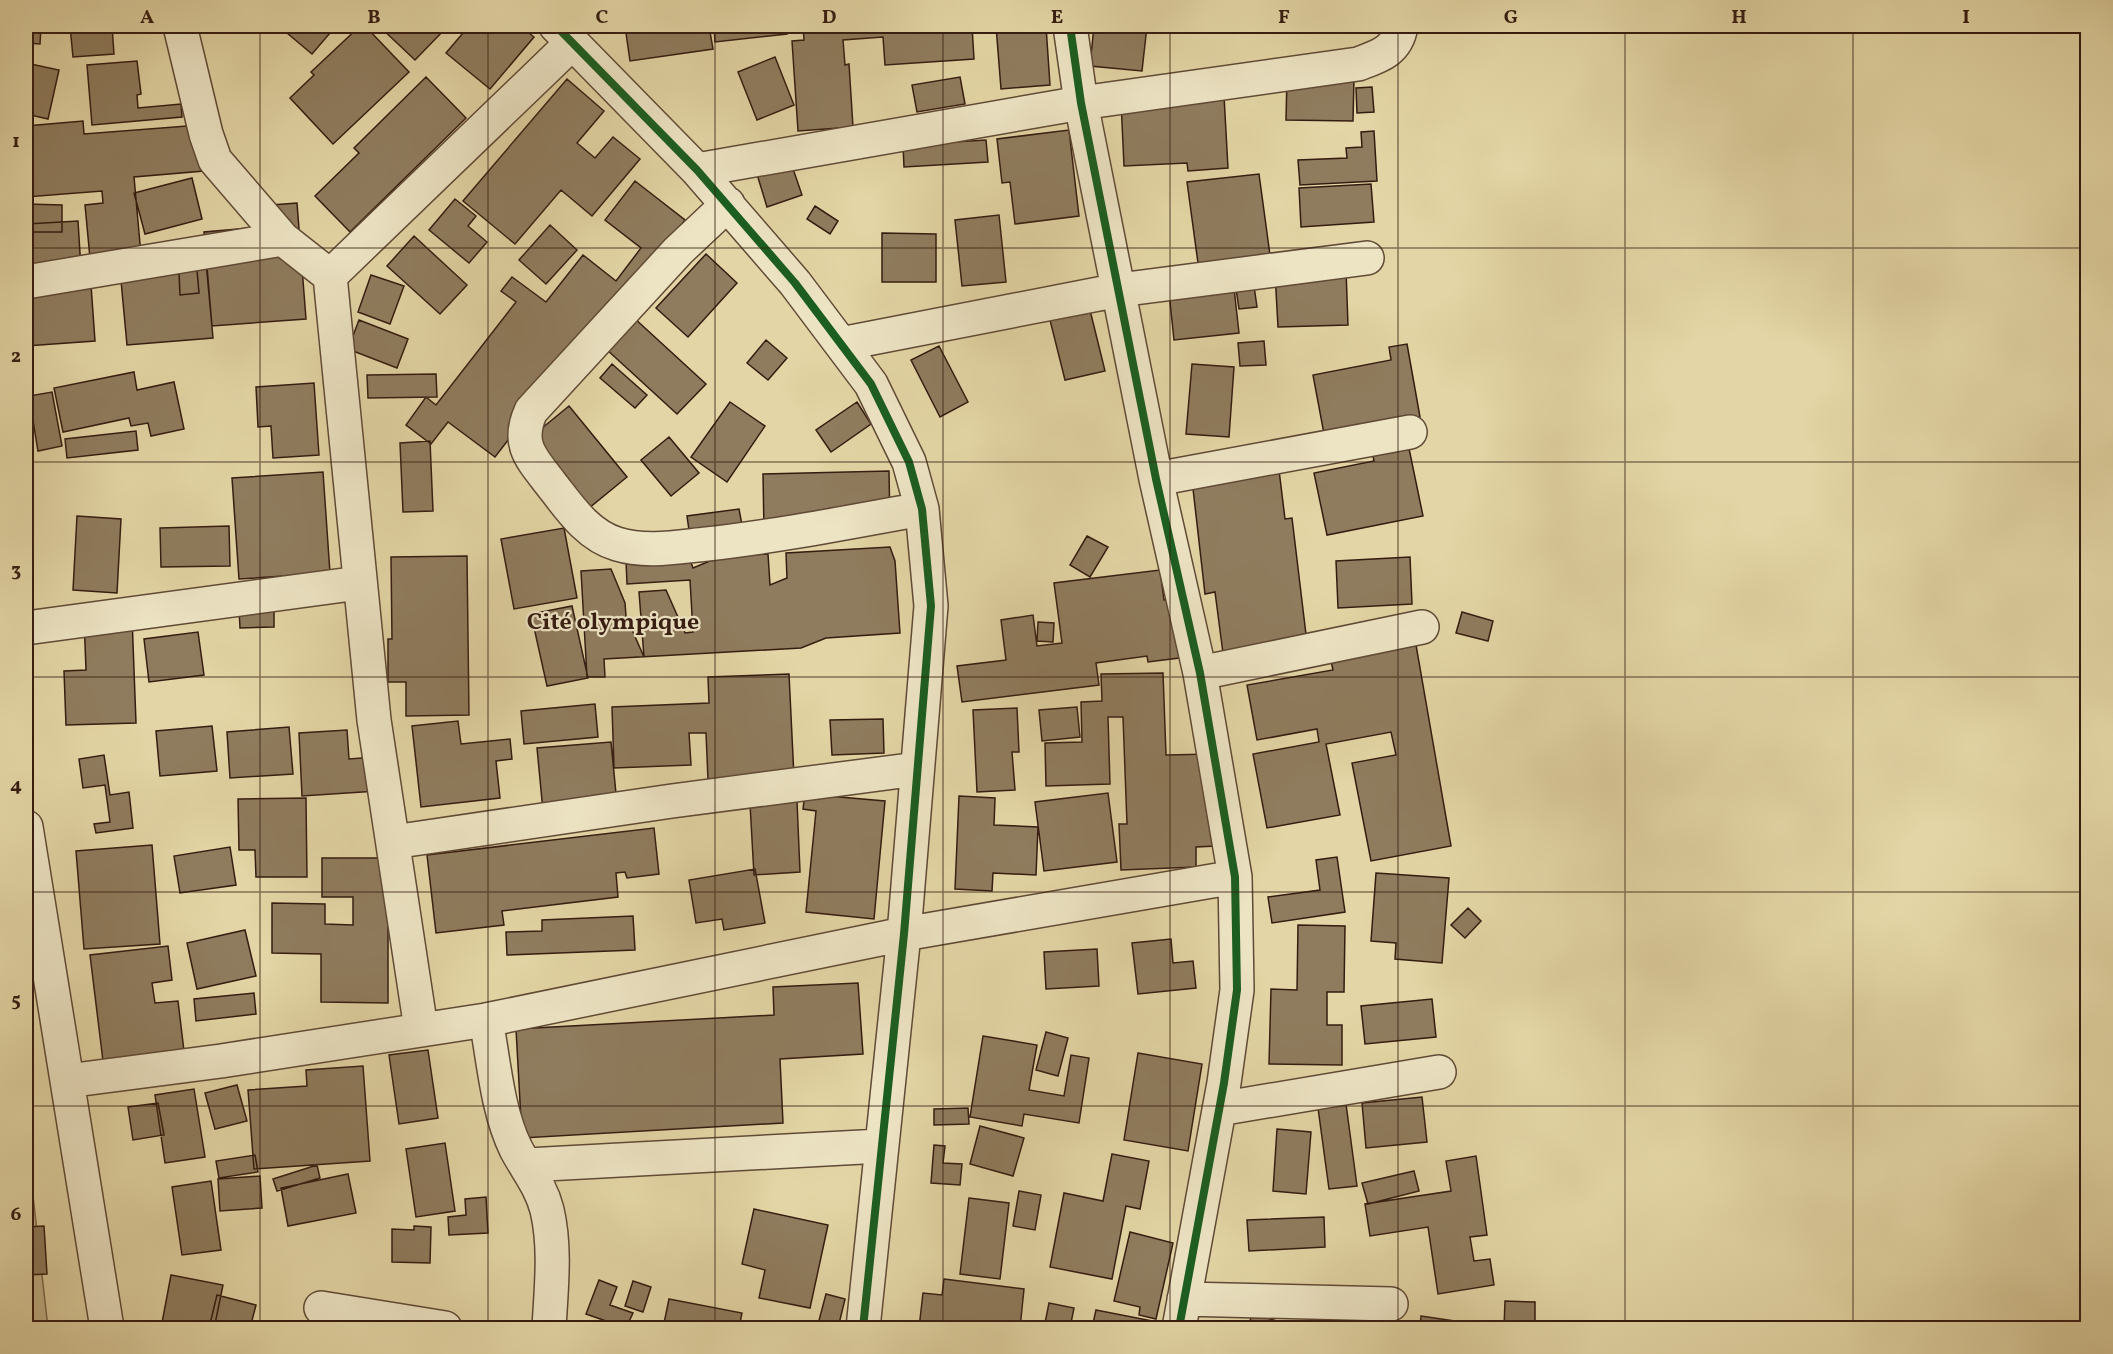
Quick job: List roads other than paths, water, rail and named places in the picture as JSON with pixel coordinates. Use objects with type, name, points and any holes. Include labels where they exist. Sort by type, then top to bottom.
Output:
[{"type":"street","points":[[180,26],[206,134],[215,160],[283,239],[330,276],[358,583],[374,720],[421,1029]]},
{"type":"street","points":[[1070,26],[1081,103],[1156,479],[1200,674],[1234,877],[1237,990],[1219,1109],[1182,1314],[1391,1304]]},
{"type":"street","points":[[696,170],[1081,103],[1358,64],[1387,53],[1396,42],[1401,26]]},
{"type":"street","points":[[330,276],[564,34],[728,204],[795,283],[871,384],[909,462],[922,509],[931,606],[904,934],[863,1329]]},
{"type":"street","points":[[728,204],[678,251],[531,411],[524,438],[530,457],[576,516],[594,532],[615,544],[638,549],[770,537],[922,509]]},
{"type":"street","points":[[26,282],[283,239]]},
{"type":"street","points":[[841,344],[1119,290],[1367,258]]},
{"type":"street","points":[[1156,479],[1410,432]]},
{"type":"street","points":[[26,628],[358,583]]},
{"type":"street","points":[[1200,674],[1422,627]]},
{"type":"street","points":[[393,842],[672,801],[917,769]]},
{"type":"street","points":[[26,827],[107,1329]]},
{"type":"street","points":[[67,1081],[221,1061],[486,1020],[904,934],[1234,877]]},
{"type":"street","points":[[486,1020],[502,1111],[516,1149],[536,1178],[552,1238],[549,1329]]},
{"type":"street","points":[[1219,1109],[1439,1072]]},
{"type":"street","points":[[527,1165],[881,1146]]},
{"type":"street","points":[[321,1308],[445,1329]]},
{"type":"district","name":"Cité olympique","points":[[613,623]]}]
